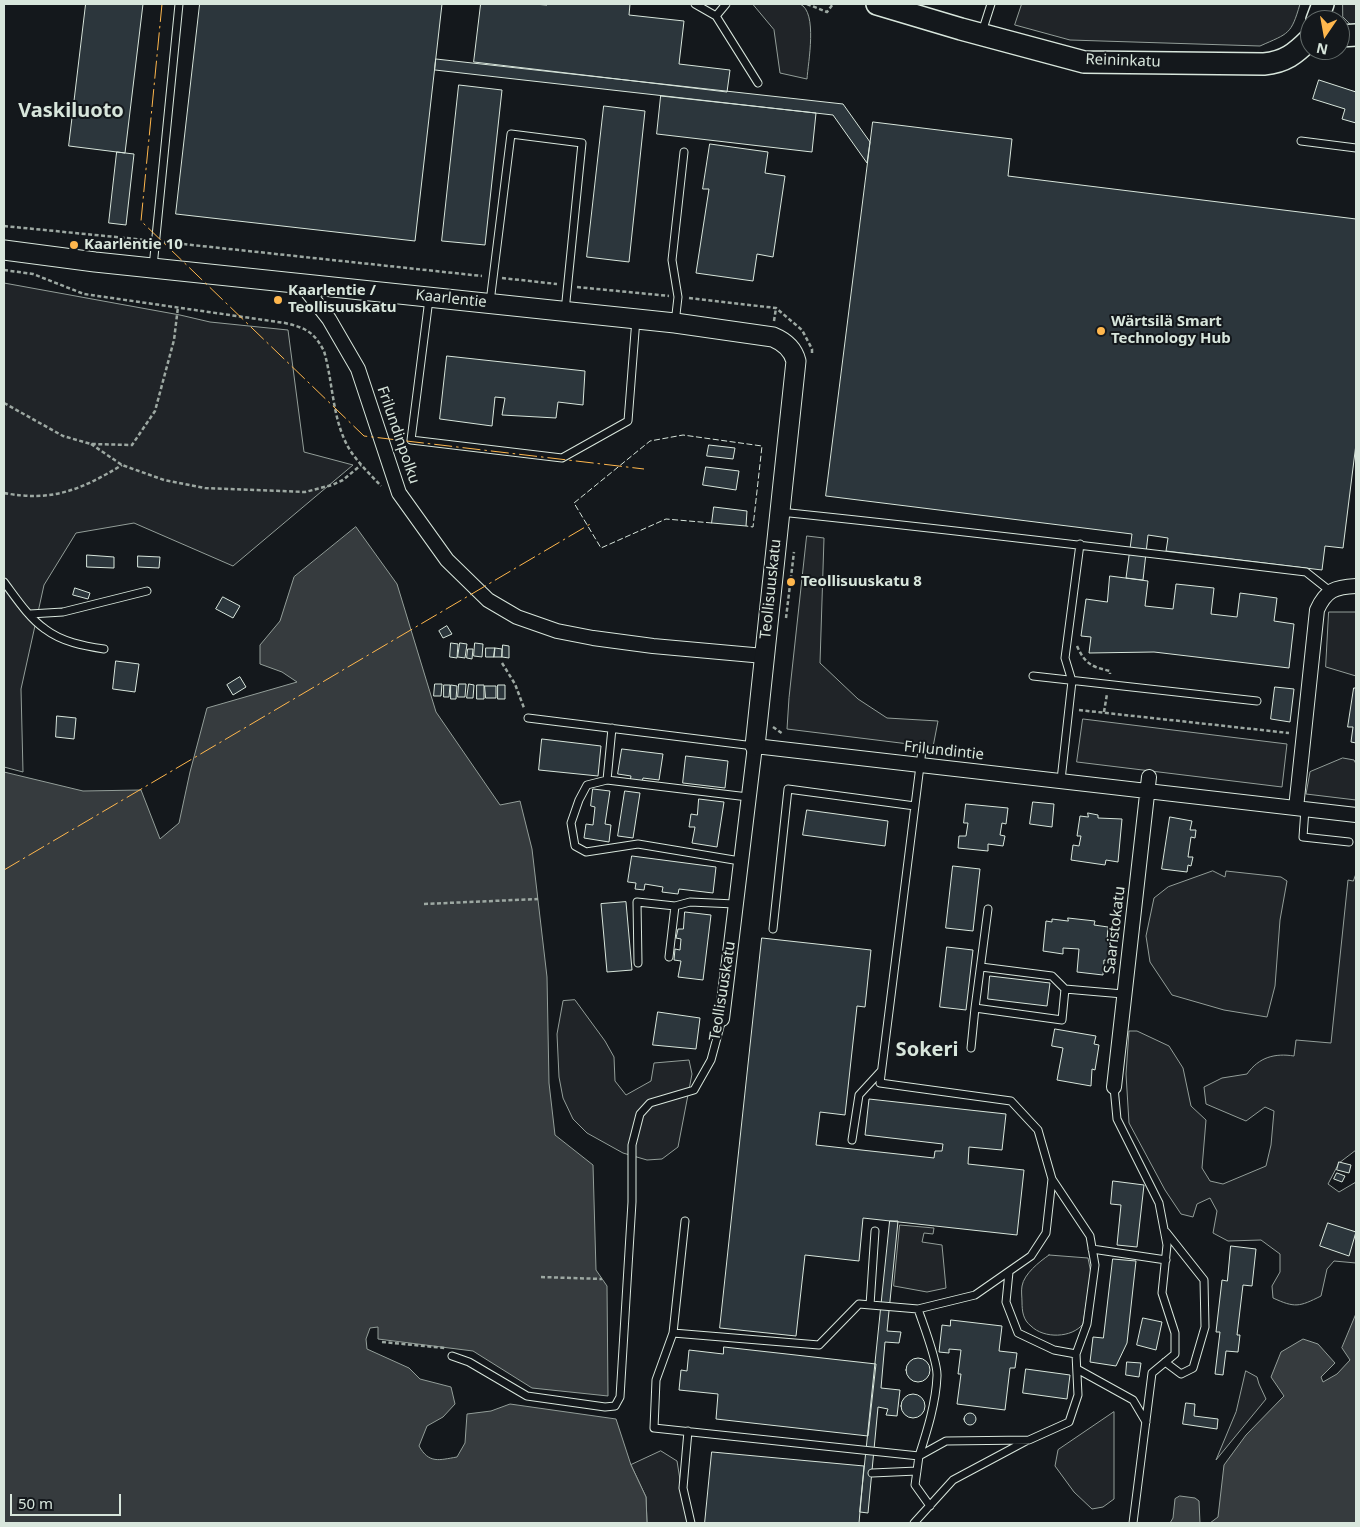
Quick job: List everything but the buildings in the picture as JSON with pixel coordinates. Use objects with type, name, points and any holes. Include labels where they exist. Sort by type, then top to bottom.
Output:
[{"type":"main road","name":"Reininkatu","points":[[877,4],[1084,62],[1264,64],[1279,62],[1300,48]]},
{"type":"street","name":"Kaarlentie","points":[[4,250],[153,268],[675,323],[773,337],[782,341],[804,360]]},
{"type":"street","name":"Frilundinpolku","points":[[300,282],[329,319],[358,369],[399,493],[447,560],[488,600],[517,617],[557,631],[575,635],[653,646],[764,656]]},
{"type":"street","name":"Teollisuuskatu","points":[[722,1019],[755,746],[779,512],[804,360]]},
{"type":"street","points":[[1301,809],[1317,610],[1322,598],[1330,591],[1343,586],[1356,586]]},
{"type":"street","name":"Frilundintie","points":[[755,746],[920,766],[1061,780],[1148,784],[1301,809],[1356,815]]},
{"type":"street","name":"Saaristokatu","points":[[1114,1087],[1148,784]]},
{"type":"lane","points":[[153,268],[179,4]]},
{"type":"lane","points":[[695,4],[716,16],[758,82]]},
{"type":"lane","points":[[716,16],[726,4]]},
{"type":"lane","points":[[982,34],[991,4]]},
{"type":"lane","points":[[490,303],[511,134],[582,143],[565,311]]},
{"type":"lane","points":[[1301,141],[1356,148]]},
{"type":"lane","points":[[675,323],[678,297],[672,260],[684,152]]},
{"type":"lane","points":[[429,297],[411,440],[562,458],[628,420],[636,319]]},
{"type":"lane","points":[[779,512],[1080,544],[1306,572],[1330,591]]},
{"type":"lane","points":[[1061,780],[1072,681],[1065,658],[1080,544]]},
{"type":"lane","points":[[4,582],[45,629],[78,646],[104,649]]},
{"type":"lane","points":[[30,614],[63,612],[146,591]]},
{"type":"lane","points":[[1033,676],[1257,701]]},
{"type":"lane","name":"Frilundintie","points":[[528,718],[755,746]]},
{"type":"lane","points":[[607,780],[612,728]]},
{"type":"lane","points":[[914,1523],[953,1480],[1029,1440],[1069,1422],[1078,1395],[1076,1354],[1087,1324],[1095,1265],[1090,1236],[1052,1180],[1038,1130],[1011,1101],[880,1083],[922,750]]},
{"type":"lane","points":[[740,861],[638,844],[586,852],[575,846],[571,823],[579,800],[588,785],[607,780],[748,798]]},
{"type":"lane","points":[[773,929],[788,788],[915,806]]},
{"type":"lane","points":[[1301,809],[1303,838],[1349,842]]},
{"type":"lane","points":[[638,963],[637,902],[675,906],[690,902],[735,904]]},
{"type":"lane","points":[[669,957],[675,906]]},
{"type":"lane","points":[[971,1048],[988,909]]},
{"type":"lane","points":[[980,967],[1052,976],[1065,988],[1124,994]]},
{"type":"lane","points":[[975,1008],[1062,1020],[1065,988]]},
{"type":"lane","name":"Teollisuuskatu","points":[[452,1356],[470,1362],[527,1396],[605,1408],[614,1406],[620,1396],[632,1202],[632,1144],[640,1114],[650,1103],[694,1090],[712,1060],[722,1019]]},
{"type":"lane","points":[[852,1140],[859,1095],[882,1071]]},
{"type":"lane","points":[[1114,1087],[1117,1119],[1159,1203],[1167,1245],[1162,1293],[1175,1334],[1175,1354],[1152,1373],[1133,1523]]},
{"type":"lane","points":[[672,1333],[819,1345],[858,1304],[918,1309],[975,1295],[1031,1256],[1046,1233],[1052,1180]]},
{"type":"lane","points":[[685,1221],[672,1333],[656,1380],[654,1428],[918,1456],[946,1441],[1029,1440]]},
{"type":"lane","points":[[1164,1230],[1204,1280],[1205,1327],[1193,1368],[1181,1374],[1164,1362]]},
{"type":"lane","points":[[870,1305],[875,1231]]},
{"type":"lane","points":[[1092,1249],[1166,1260]]},
{"type":"lane","points":[[1009,1272],[1006,1302],[1018,1333],[1054,1350],[1076,1354]]},
{"type":"lane","points":[[918,1309],[938,1375],[928,1426],[918,1456],[915,1485],[930,1506]]},
{"type":"lane","points":[[1077,1369],[1132,1400],[1146,1423]]},
{"type":"lane","points":[[688,1432],[683,1488],[691,1523]]},
{"type":"lane","points":[[872,1473],[917,1471]]},
{"type":"path","points":[[807,4],[827,12],[833,4]]},
{"type":"path","points":[[4,226],[776,308],[802,330],[812,349],[804,360]]},
{"type":"path","points":[[4,403],[63,436],[91,444],[132,445],[156,412],[174,340],[178,307]]},
{"type":"path","points":[[91,444],[122,464],[164,480],[205,488],[305,492],[343,480],[361,465]]},
{"type":"path","points":[[4,493],[32,496],[64,493],[84,486],[122,464]]},
{"type":"path","points":[[785,622],[788,614],[794,557],[793,548]]},
{"type":"path","points":[[1077,645],[1085,660],[1094,667],[1110,671],[1104,712]]},
{"type":"path","points":[[502,663],[515,684],[528,718]]},
{"type":"path","points":[[1068,708],[1294,734]]},
{"type":"path","points":[[772,725],[775,730],[782,734],[792,735]]},
{"type":"path","points":[[424,904],[538,899]]},
{"type":"path","points":[[541,1277],[602,1279]]},
{"type":"shaded area","points":[[796,3],[806,9],[809,17],[811,38],[807,79],[780,73],[774,30],[753,4]]},
{"type":"shaded area","points":[[1022,4],[1300,4],[1294,22],[1288,32],[1260,46],[1070,40],[1015,25]]},
{"type":"shaded area","points":[[1343,4],[1356,4],[1356,26],[1350,24],[1350,10],[1343,10]]},
{"type":"shaded area","points":[[4,283],[210,322],[288,330],[304,452],[353,465],[233,566],[134,523],[76,533],[44,585],[21,689],[23,772],[4,767]]},
{"type":"shaded area","points":[[356,527],[397,584],[436,712],[500,805],[520,801],[532,849],[547,977],[549,1083],[555,1135],[593,1165],[596,1270],[607,1286],[608,1396],[532,1388],[473,1351],[378,1339],[378,1327],[370,1328],[366,1339],[367,1349],[409,1368],[420,1379],[451,1387],[455,1404],[443,1417],[427,1426],[419,1446],[431,1458],[440,1460],[457,1457],[465,1443],[467,1414],[491,1411],[510,1404],[616,1419],[631,1465],[646,1497],[647,1523],[4,1523],[4,772],[83,791],[141,790],[160,839],[179,823],[207,708],[297,682],[282,672],[260,664],[260,645],[280,621],[294,577]]},
{"type":"shaded area","points":[[807,536],[824,538],[820,663],[858,699],[887,718],[938,721],[933,747],[787,729]]},
{"type":"shaded area","points":[[1329,612],[1356,612],[1356,676],[1326,667]]},
{"type":"shaded area","points":[[1083,719],[1287,744],[1282,787],[1077,762]]},
{"type":"shaded area","points":[[1343,758],[1354,760],[1356,764],[1356,800],[1306,794],[1310,772]]},
{"type":"shaded area","points":[[1213,871],[1225,877],[1226,871],[1281,877],[1287,881],[1280,920],[1275,986],[1267,1017],[1224,1010],[1172,995],[1150,962],[1146,936],[1154,898],[1168,887]]},
{"type":"shaded area","points":[[1356,874],[1356,1150],[1339,1163],[1328,1184],[1339,1192],[1356,1182],[1356,1263],[1334,1261],[1327,1269],[1321,1296],[1302,1304],[1292,1305],[1273,1298],[1272,1286],[1280,1272],[1280,1254],[1261,1240],[1228,1241],[1213,1233],[1217,1211],[1210,1198],[1197,1204],[1193,1217],[1181,1214],[1165,1190],[1129,1123],[1126,1074],[1129,1031],[1137,1031],[1169,1046],[1183,1068],[1191,1106],[1206,1120],[1202,1168],[1210,1181],[1223,1184],[1266,1166],[1271,1145],[1274,1111],[1265,1107],[1246,1121],[1206,1104],[1204,1087],[1222,1078],[1247,1074],[1262,1060],[1280,1055],[1294,1056],[1296,1040],[1331,1043],[1348,880],[1353,881]]},
{"type":"shaded area","points":[[575,1000],[605,1041],[614,1057],[615,1081],[626,1095],[651,1081],[654,1063],[689,1060],[692,1074],[678,1147],[662,1159],[647,1160],[623,1153],[587,1133],[573,1119],[563,1098],[559,1077],[557,1034],[563,1001]]},
{"type":"shaded area","points":[[900,1225],[934,1228],[933,1234],[924,1233],[922,1242],[942,1245],[946,1288],[927,1292],[894,1286]]},
{"type":"shaded area","points":[[1049,1255],[1088,1258],[1091,1273],[1083,1324],[1078,1329],[1065,1334],[1050,1335],[1037,1330],[1028,1324],[1023,1312],[1023,1282],[1033,1269]]},
{"type":"shaded area","points":[[1356,1314],[1356,1523],[1210,1523],[1218,1517],[1224,1465],[1246,1435],[1284,1396],[1271,1377],[1281,1352],[1303,1339],[1318,1344],[1335,1363],[1321,1377],[1323,1382],[1337,1374],[1350,1360],[1342,1348]]},
{"type":"shaded area","points":[[1246,1371],[1257,1377],[1266,1399],[1216,1460],[1236,1412]]},
{"type":"shaded area","points":[[1114,1412],[1114,1499],[1103,1507],[1092,1509],[1074,1492],[1055,1466],[1058,1450]]},
{"type":"shaded area","points":[[661,1451],[677,1461],[687,1523],[647,1523],[646,1497],[631,1465]]},
{"type":"shaded area","points":[[1180,1496],[1195,1498],[1199,1501],[1200,1523],[1170,1523],[1173,1518],[1175,1499]]},
{"type":"fence","points":[[712,523],[666,519],[601,548],[574,503],[650,441],[683,435],[762,446],[753,527],[746,526]]},
{"type":"power","points":[[162,4],[141,221],[364,436],[644,469]]},
{"type":"power","points":[[4,870],[592,523]]},
{"type":"place","name":"Kaarlentie 10","points":[[74,245]]},
{"type":"place","name":"Kaarlentie / Teollisuuskatu","points":[[278,300]]},
{"type":"place","name":"Wärtsilä Smart Technology Hub","points":[[1101,331]]},
{"type":"place","name":"Teollisuuskatu 8","points":[[791,582]]},
{"type":"district","name":"Vaskiluoto","points":[[71,111]]},
{"type":"district","name":"Sokeri","points":[[927,1050]]}]
